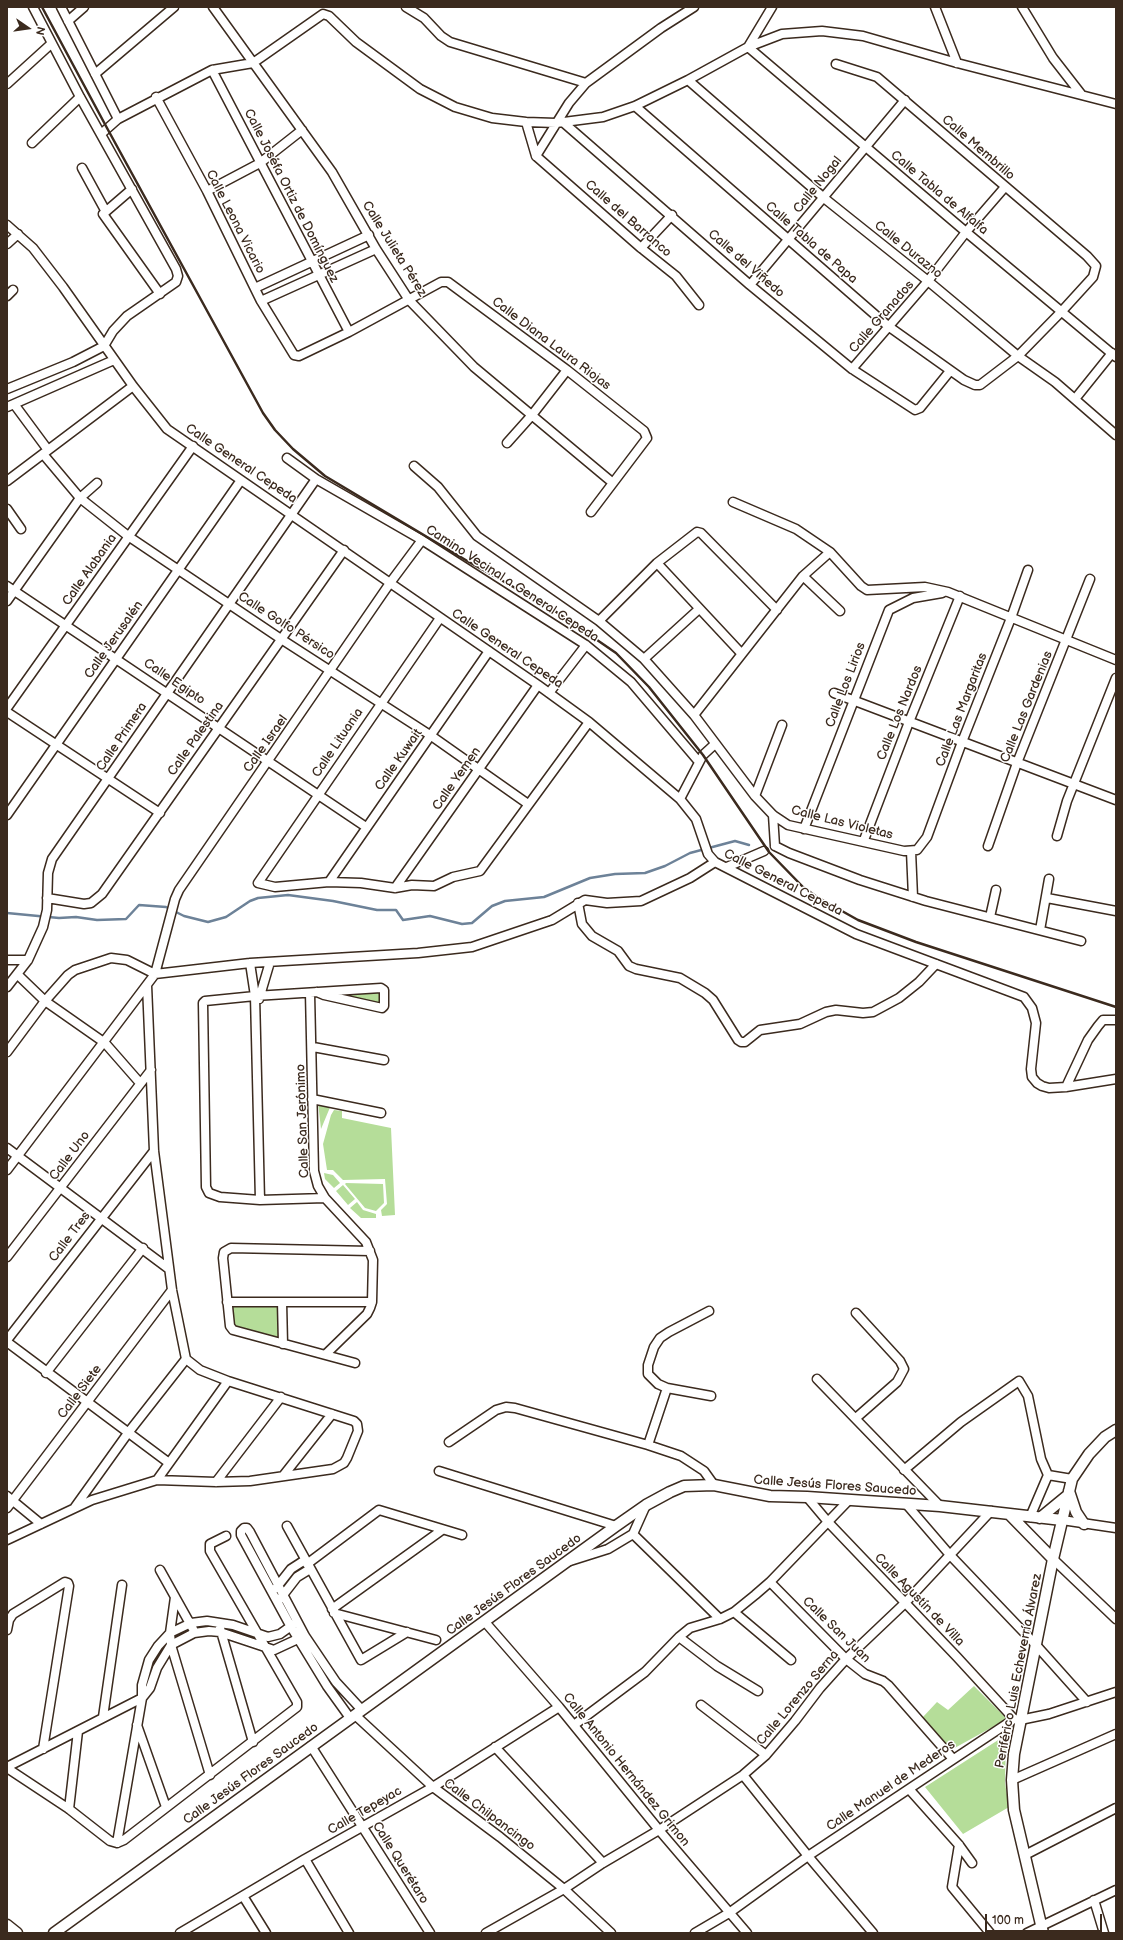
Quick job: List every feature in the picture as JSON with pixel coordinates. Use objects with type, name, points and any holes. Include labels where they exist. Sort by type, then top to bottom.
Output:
[{"type":"main road","name":"Periférico Luis Echeverría Álvarez","points":[[1042,1930],[1014,1810],[1012,1780],[1017,1719],[1036,1645],[1053,1558],[1072,1479],[1089,1454],[1105,1437],[1116,1430]]},
{"type":"main road","name":"Calle Jesús Flores Saucedo","points":[[54,1933],[616,1526],[646,1505],[684,1486],[714,1485],[770,1496],[940,1506],[1062,1520]]},
{"type":"main road","points":[[1035,1517],[1068,1492],[1076,1512],[1084,1524]]},
{"type":"main road","points":[[1010,1514],[1053,1558]]},
{"type":"main road","points":[[7,1925],[17,1933]]},
{"type":"street","points":[[7,389],[73,362],[104,346],[113,331],[127,316],[176,282],[178,276],[176,269],[51,44],[33,7]]},
{"type":"street","points":[[61,7],[118,119]]},
{"type":"street","points":[[68,21],[84,7]]},
{"type":"street","points":[[95,74],[174,7]]},
{"type":"street","name":"Calle Julieta Pérez","points":[[213,7],[334,175],[376,249],[409,300],[474,367],[613,483]]},
{"type":"street","points":[[406,7],[424,18],[441,36],[450,42],[586,83]]},
{"type":"street","points":[[536,156],[586,83],[661,28],[694,7]]},
{"type":"street","points":[[748,47],[772,7]]},
{"type":"street","points":[[935,7],[957,63]]},
{"type":"street","points":[[1022,7],[1054,58],[1081,94]]},
{"type":"street","points":[[101,134],[118,119],[156,97],[212,70],[253,63],[320,15],[326,15],[356,42],[420,89],[455,107],[492,118],[526,122],[560,123],[603,117],[635,106],[688,80],[748,47],[782,34],[822,31],[863,36],[957,63],[1116,104]]},
{"type":"street","points":[[7,84],[51,44]]},
{"type":"street","name":"Calle Tabla de Alfalfa","points":[[748,47],[1114,355]]},
{"type":"street","name":"Calle Membrillo","points":[[836,64],[874,75],[1087,256],[1096,266],[1093,277],[1062,311]]},
{"type":"street","name":"Calle Joséfa Ortiz de Domínguez","points":[[212,70],[318,276],[349,332]]},
{"type":"street","name":"Calle Durazno","points":[[688,80],[824,198],[928,281],[1018,356],[1075,399],[1116,436]]},
{"type":"street","points":[[32,143],[80,97]]},
{"type":"street","name":"Calle Leona Vicario","points":[[156,97],[206,191],[254,288],[294,355],[299,356],[349,332]]},
{"type":"street","name":"Calle Nogal","points":[[750,285],[905,100]]},
{"type":"street","name":"Calle Tabla de Papa","points":[[635,106],[888,326],[950,371],[975,385],[980,385],[1018,356]]},
{"type":"street","points":[[526,122],[536,156]]},
{"type":"street","name":"Calle del Viñedo","points":[[560,123],[672,215],[750,285],[852,369],[915,410],[920,408],[950,371]]},
{"type":"street","points":[[206,191],[260,164],[302,130]]},
{"type":"street","name":"Calle del Barranco","points":[[536,156],[641,248],[676,276],[699,305]]},
{"type":"street","points":[[82,168],[106,210]]},
{"type":"street","name":"Calle Granados","points":[[852,369],[928,281],[966,232],[1005,187]]},
{"type":"street","points":[[132,189],[106,210],[103,215],[160,294]]},
{"type":"street","points":[[641,248],[672,215]]},
{"type":"street","points":[[7,225],[33,248],[63,287],[133,386],[7,482]]},
{"type":"street","points":[[7,244],[18,234]]},
{"type":"street","points":[[254,288],[369,235]]},
{"type":"street","points":[[261,301],[376,249]]},
{"type":"street","name":"Calle Diana Laura Riojas","points":[[409,300],[441,282],[448,282],[567,370],[644,431],[647,438],[613,483]]},
{"type":"street","points":[[349,332],[409,300]]},
{"type":"street","points":[[1018,356],[1062,311]]},
{"type":"street","points":[[1075,399],[1114,355]]},
{"type":"street","points":[[11,406],[114,360]]},
{"type":"street","points":[[507,443],[532,415],[567,370]]},
{"type":"street","name":"Calle General Cepeda","points":[[133,386],[168,429],[550,693],[589,722],[680,799],[696,819],[708,854],[715,862],[856,934],[936,964]]},
{"type":"street","name":"Calle Golfo Pérsico","points":[[11,406],[80,498],[128,536],[281,639],[430,735],[528,804]]},
{"type":"street","name":"Calle Alabania","points":[[7,708],[193,446]]},
{"type":"street","name":"Camino Vecinal a General Cepeda","points":[[287,458],[316,479],[422,540],[586,645],[632,682],[699,762]]},
{"type":"street","name":"Camino Vecinal a General Cepeda","points":[[414,466],[438,488],[476,536],[599,621],[644,659],[694,715],[755,796]]},
{"type":"street","name":"Calle Primera","points":[[7,987],[28,960],[42,927],[47,910],[48,873],[52,859],[316,479]]},
{"type":"street","name":"Calle Jerusalén","points":[[7,815],[241,480]]},
{"type":"street","points":[[7,601],[80,498],[97,483]]},
{"type":"street","points":[[591,512],[613,483]]},
{"type":"street","points":[[733,502],[796,529],[830,552],[860,586],[867,590],[924,587],[948,592],[1116,660]]},
{"type":"street","points":[[7,509],[21,529]]},
{"type":"street","points":[[599,621],[657,563],[697,532],[701,533],[777,610]]},
{"type":"street","name":"Calle Israel","points":[[7,1170],[105,1043],[155,974],[168,930],[175,899],[179,890],[390,583],[422,540]]},
{"type":"street","name":"Calle Palestina","points":[[47,898],[84,904],[97,900],[160,813],[344,550]]},
{"type":"street","points":[[694,715],[803,576],[830,552]]},
{"type":"street","points":[[657,563],[698,609],[742,653]]},
{"type":"street","name":"Calle Las Margaritas","points":[[910,851],[922,846],[927,837],[1028,570]]},
{"type":"street","points":[[803,576],[840,611]]},
{"type":"street","name":"Calle Las Gardenias","points":[[988,846],[1017,763],[1090,579]]},
{"type":"street","name":"Calle Egipto","points":[[7,586],[116,657],[366,827]]},
{"type":"street","name":"Calle Los Lirios","points":[[804,829],[889,610],[893,606],[923,595],[948,592]]},
{"type":"street","name":"Calle Los Nardos","points":[[864,840],[909,722],[960,596]]},
{"type":"street","points":[[644,659],[698,609]]},
{"type":"street","name":"Calle Lituania","points":[[329,882],[274,887],[258,883],[440,618]]},
{"type":"street","points":[[550,693],[586,645]]},
{"type":"street","name":"Calle Kuwait","points":[[329,882],[488,651]]},
{"type":"street","points":[[1057,836],[1074,784],[1116,678]]},
{"type":"street","name":"Calle Yemen","points":[[396,888],[538,685]]},
{"type":"street","points":[[834,692],[1116,800]]},
{"type":"street","points":[[7,712],[55,746],[160,813]]},
{"type":"street","points":[[329,882],[361,883],[396,888],[412,885],[434,886],[453,876],[480,871],[589,722]]},
{"type":"street","points":[[755,796],[782,725]]},
{"type":"street","points":[[680,799],[699,762],[715,744]]},
{"type":"street","name":"Calle Las Violetas","points":[[755,796],[773,815],[786,824],[910,851]]},
{"type":"street","points":[[769,849],[773,815]]},
{"type":"street","points":[[727,867],[769,849],[788,853],[860,880],[950,908],[1081,941]]},
{"type":"street","points":[[910,851],[913,897]]},
{"type":"street","points":[[7,1052],[45,1001],[68,975],[76,970],[111,958],[128,960],[155,974],[250,963],[418,953],[472,947],[552,920],[578,903],[588,900],[607,903],[641,901],[690,878],[715,862]]},
{"type":"street","points":[[1040,930],[1047,898],[1049,879]]},
{"type":"street","points":[[990,917],[996,890]]},
{"type":"street","points":[[1047,898],[1116,911]]},
{"type":"street","points":[[578,903],[582,924],[592,936],[618,951],[630,966],[636,969],[680,978],[705,992],[713,1000],[738,1040],[741,1042],[745,1042],[760,1030],[800,1024],[826,1012],[836,1010],[862,1013],[873,1012],[899,998],[919,982],[936,964],[1018,994],[1028,1001],[1032,1008],[1036,1023],[1031,1069],[1032,1077],[1037,1083],[1049,1088],[1066,1088],[1116,1079]]},
{"type":"street","points":[[7,960],[28,960]]},
{"type":"street","points":[[260,1200],[255,1005],[270,962]]},
{"type":"street","points":[[250,963],[258,996]]},
{"type":"street","points":[[17,974],[45,1001],[105,1043],[140,1083]]},
{"type":"street","points":[[7,1540],[74,1507],[157,1480],[216,1482],[284,1476],[333,1469],[344,1463],[358,1427],[354,1421],[228,1381],[200,1370],[186,1360],[172,1290],[154,1151],[147,985]]},
{"type":"street","points":[[314,993],[382,1008],[384,1006],[384,990],[381,988],[205,1001],[202,1007],[206,1187],[209,1193],[213,1196],[260,1200],[325,1198]]},
{"type":"street","name":"Calle San Jerónimo","points":[[314,993],[312,1099],[314,1171],[318,1186],[325,1198],[366,1242],[373,1260],[372,1302],[367,1314],[326,1354]]},
{"type":"street","points":[[1066,1088],[1088,1040],[1104,1020],[1113,1019]]},
{"type":"street","points":[[313,1047],[384,1060]]},
{"type":"street","name":"Calle Uno","points":[[7,1257],[151,1070]]},
{"type":"street","points":[[312,1099],[380,1113]]},
{"type":"street","points":[[7,1148],[143,1248],[169,1269]]},
{"type":"street","name":"Calle Tres","points":[[7,1341],[101,1217],[154,1151]]},
{"type":"street","points":[[46,1373],[143,1248]]},
{"type":"street","points":[[356,1363],[283,1344],[231,1328],[223,1258],[224,1252],[231,1248],[370,1251]]},
{"type":"street","name":"Calle Siete","points":[[7,1508],[10,1498],[86,1403],[172,1290]]},
{"type":"street","points":[[227,1302],[372,1302]]},
{"type":"street","points":[[282,1302],[283,1344]]},
{"type":"street","points":[[709,1310],[660,1338],[654,1347],[649,1361],[648,1374],[658,1384],[667,1388],[711,1396]]},
{"type":"street","points":[[856,1313],[900,1361],[904,1369],[897,1382],[856,1418]]},
{"type":"street","points":[[7,1341],[46,1373],[169,1463]]},
{"type":"street","points":[[74,1507],[128,1433],[186,1360]]},
{"type":"street","points":[[817,1379],[940,1506]]},
{"type":"street","points":[[157,1480],[228,1381]]},
{"type":"street","points":[[904,1470],[961,1422],[1019,1381],[1028,1396],[1041,1459],[1048,1475],[1035,1517]]},
{"type":"street","points":[[648,1445],[667,1388]]},
{"type":"street","points":[[216,1482],[280,1397]]},
{"type":"street","points":[[449,1442],[496,1410],[506,1407],[515,1408],[648,1445],[681,1456],[694,1462],[704,1471],[714,1485]]},
{"type":"street","points":[[284,1476],[332,1414]]},
{"type":"street","points":[[439,1471],[616,1526]]},
{"type":"street","points":[[1048,1475],[1072,1479]]},
{"type":"street","name":"Calle Agustín de Villa","points":[[807,1497],[828,1522],[1017,1719]]},
{"type":"street","points":[[10,1498],[41,1524]]},
{"type":"street","points":[[574,1725],[645,1672],[679,1637],[690,1628],[720,1619],[734,1612],[770,1582],[849,1500]]},
{"type":"street","points":[[566,1562],[601,1552],[632,1534],[646,1505]]},
{"type":"street","points":[[907,1505],[950,1555],[1036,1645],[1087,1702]]},
{"type":"street","points":[[278,1603],[308,1564],[376,1511],[382,1511],[462,1535]]},
{"type":"street","name":"Calle Lorenzo Serna","points":[[486,1933],[564,1889],[659,1830],[743,1774],[766,1755],[795,1721],[820,1688],[846,1659],[905,1603],[990,1511]]},
{"type":"street","points":[[1062,1520],[1116,1528]]},
{"type":"street","points":[[287,1526],[361,1660],[406,1632]]},
{"type":"street","points":[[294,1624],[272,1593],[241,1535],[241,1531],[244,1528],[247,1528],[250,1532],[278,1585],[301,1638],[355,1714]]},
{"type":"street","points":[[333,1611],[442,1530]]},
{"type":"street","points":[[632,1534],[720,1619]]},
{"type":"street","points":[[226,1536],[210,1544],[210,1551],[257,1634],[266,1647],[297,1705],[296,1708],[124,1840],[117,1843],[110,1841],[69,1809],[7,1768],[142,1698],[150,1688],[157,1668],[171,1645],[194,1633],[209,1631],[220,1632],[266,1647],[274,1650],[301,1638]]},
{"type":"street","points":[[1053,1558],[1116,1619]]},
{"type":"street","points":[[272,1593],[291,1569],[308,1564]]},
{"type":"street","points":[[160,1570],[191,1623],[194,1633]]},
{"type":"street","points":[[7,1630],[9,1620],[13,1614],[65,1582],[68,1583],[70,1586],[42,1749]]},
{"type":"street","name":"Calle San Juan","points":[[770,1582],[846,1659],[865,1674],[878,1678],[888,1685],[953,1759]]},
{"type":"street","points":[[103,1718],[122,1585]]},
{"type":"street","points":[[175,1597],[170,1633],[171,1645],[210,1775]]},
{"type":"street","points":[[333,1611],[436,1640]]},
{"type":"street","points":[[734,1612],[791,1660]]},
{"type":"street","points":[[220,1621],[220,1632],[253,1742]]},
{"type":"street","points":[[117,1843],[142,1698],[142,1686],[149,1660],[158,1646],[170,1633],[191,1623],[220,1621],[268,1637],[280,1634],[294,1624]]},
{"type":"street","name":"Calle Antonio Hernández Grimon","points":[[485,1622],[559,1707],[659,1830],[747,1933]]},
{"type":"street","points":[[679,1637],[717,1666],[758,1691]]},
{"type":"street","points":[[301,1638],[336,1682],[355,1714]]},
{"type":"street","name":"Calle Manuel de Mederos","points":[[695,1933],[729,1913],[808,1856],[953,1759],[1017,1719],[1049,1714],[1116,1692]]},
{"type":"street","points":[[701,1705],[766,1755]]},
{"type":"street","name":"Calle Tepeyac","points":[[180,1933],[305,1859],[433,1787],[559,1707]]},
{"type":"street","name":"Calle Chilpancingo","points":[[355,1714],[433,1787],[500,1837],[564,1889],[611,1933]]},
{"type":"street","points":[[137,1725],[166,1807]]},
{"type":"street","points":[[69,1809],[78,1731]]},
{"type":"street","points":[[1012,1780],[1116,1734]]},
{"type":"street","name":"Calle Querétaro","points":[[311,1746],[430,1933]]},
{"type":"street","points":[[495,1747],[604,1863]]},
{"type":"street","points":[[743,1774],[808,1856],[873,1933]]},
{"type":"street","points":[[909,1789],[972,1863]]},
{"type":"street","points":[[1025,1855],[1116,1808]]},
{"type":"street","points":[[959,1846],[952,1887],[990,1933]]},
{"type":"street","points":[[305,1859],[349,1933]]},
{"type":"street","points":[[1027,1933],[1042,1930],[1094,1900],[1116,1890]]},
{"type":"street","points":[[243,1896],[266,1933]]},
{"type":"street","points":[[1094,1900],[1104,1933]]},
{"type":"green space","points":[[379,989],[381,1006],[321,992]]},
{"type":"green space","points":[[318,1102],[331,1105],[321,1129]]},
{"type":"green space","points":[[334,1110],[342,1111],[342,1118],[391,1128],[395,1215],[382,1216],[381,1210],[387,1204],[385,1179],[343,1180],[333,1170],[327,1170],[323,1144],[331,1115]]},
{"type":"green space","points":[[324,1173],[333,1175],[340,1183],[334,1188],[325,1179]]},
{"type":"green space","points":[[345,1184],[383,1184],[384,1203],[376,1211],[365,1208]]},
{"type":"green space","points":[[343,1185],[355,1199],[348,1205],[336,1191]]},
{"type":"green space","points":[[357,1202],[363,1210],[376,1214],[376,1218],[361,1218],[350,1208]]},
{"type":"green space","points":[[233,1306],[279,1307],[281,1338],[234,1327]]},
{"type":"green space","points":[[974,1686],[1007,1719],[951,1750],[922,1718],[937,1702],[948,1710]]},
{"type":"green space","points":[[1006,1735],[1005,1783],[1009,1807],[963,1834],[925,1787]]},
{"type":"waterway","points":[[7,913],[59,918],[76,917],[97,920],[126,919],[139,905],[166,907],[184,916],[208,922],[226,917],[250,901],[258,898],[288,895],[333,901],[377,910],[396,910],[403,920],[430,916],[462,924],[472,923],[492,906],[505,901],[544,897],[590,878],[615,874],[645,873],[665,866],[690,853],[735,841],[749,845]]},
{"type":"railway","points":[[42,7],[263,413],[275,430],[293,449],[325,476],[469,562],[549,607],[616,653],[649,687],[703,755],[769,852],[803,887],[817,897],[858,920],[916,942],[1116,1007]]}]
